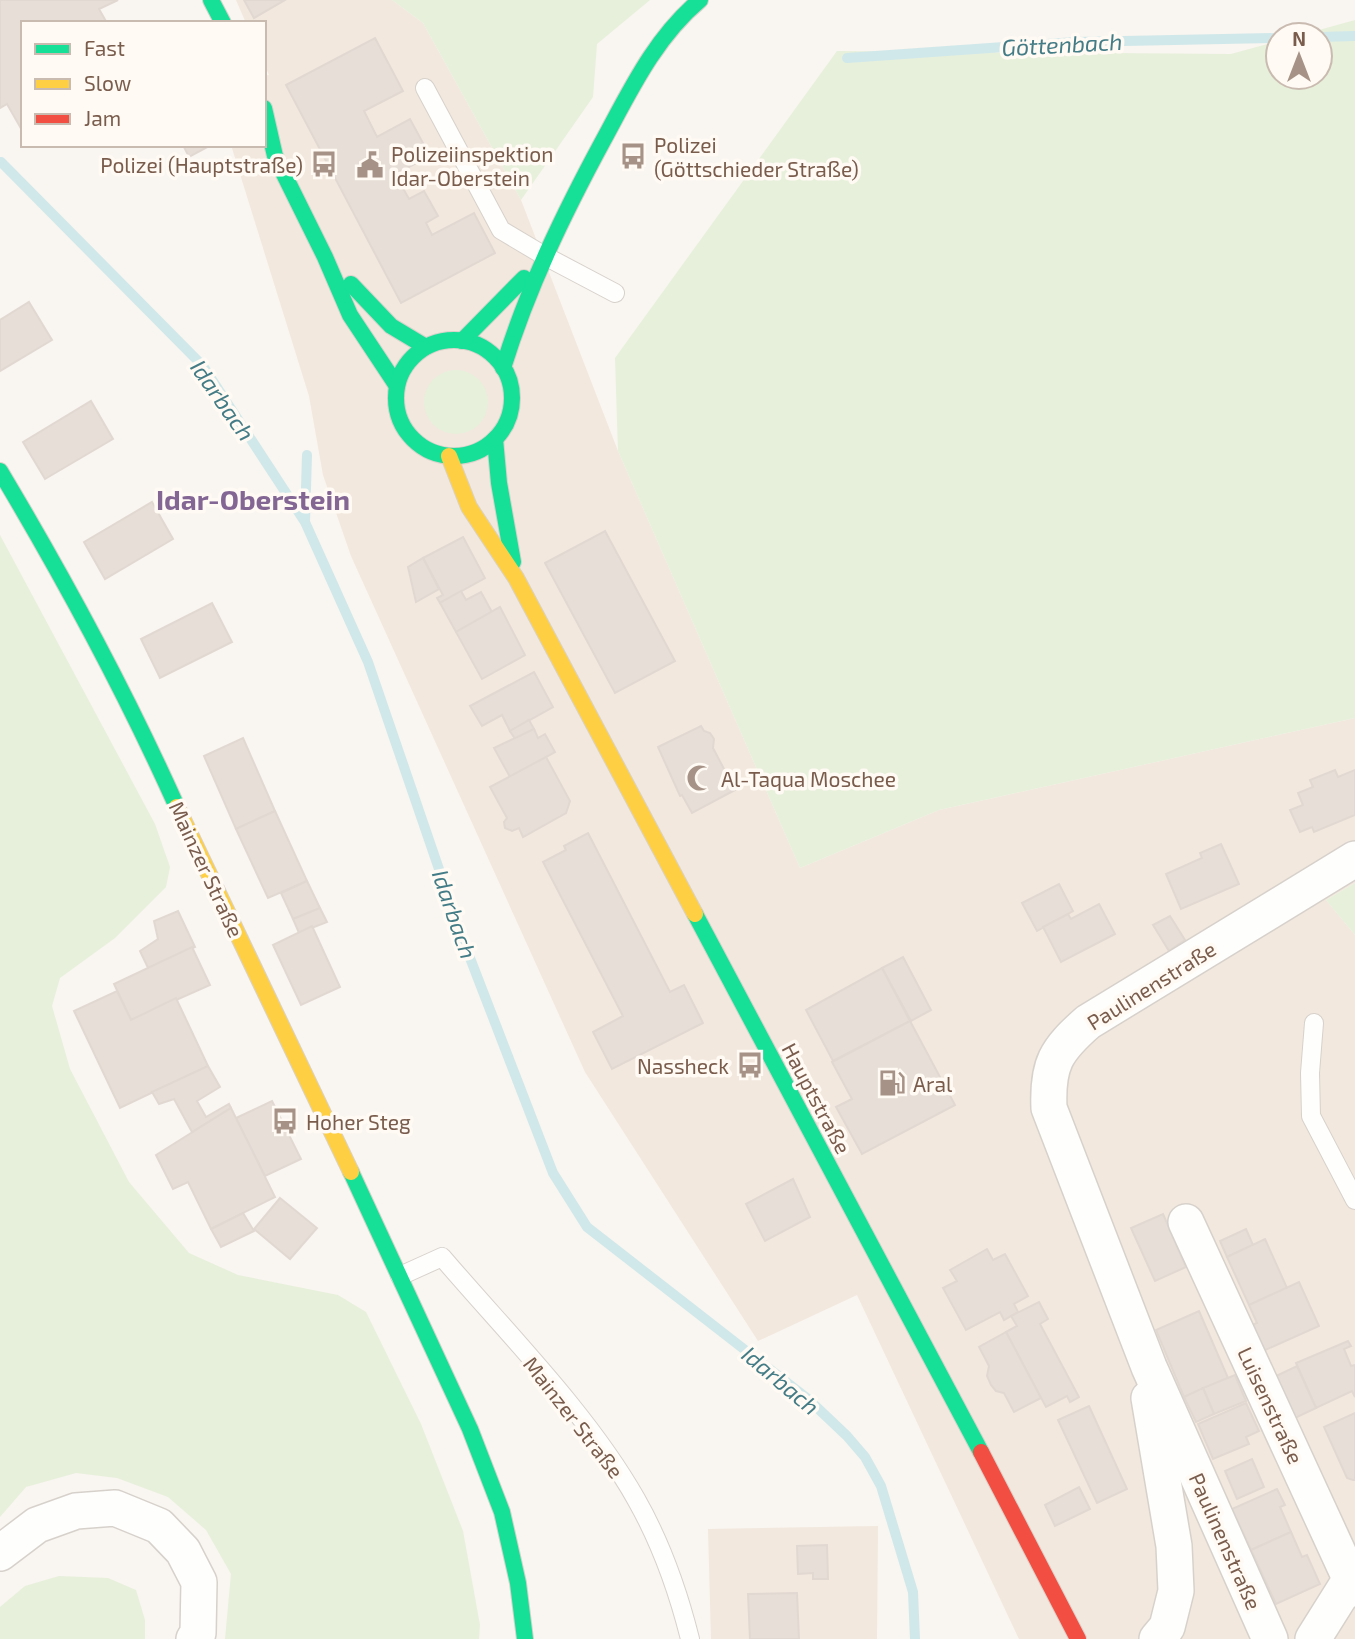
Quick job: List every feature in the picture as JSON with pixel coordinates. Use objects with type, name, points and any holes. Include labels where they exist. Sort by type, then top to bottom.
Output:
[{"type":"main road","points":[[211,0],[222,21]]},
{"type":"main road","points":[[503,368],[513,330],[543,255],[634,83],[665,35],[700,0]]},
{"type":"main road","points":[[266,117],[275,156],[351,315],[397,386]]},
{"type":"main road","points":[[462,341],[489,316],[543,255]]},
{"type":"main road","points":[[325,257],[391,326],[426,347]]},
{"type":"main road","points":[[462,341],[482,348],[503,368],[510,386],[511,405],[506,424],[495,439],[469,454],[449,456],[422,447],[407,433],[398,414],[397,386],[407,363],[426,347],[440,342],[462,341]]},
{"type":"main road","name":"Hauptstraße","points":[[495,439],[499,483],[516,578]]},
{"type":"main road","name":"Hauptstraße","points":[[449,456],[469,507],[516,578],[1078,1639]]},
{"type":"main road","name":"Mainzer Straße","points":[[0,471],[40,538],[139,722],[214,887],[300,1061],[400,1276],[491,1479],[512,1551],[525,1639]]},
{"type":"street","name":"Paulinenstraße","points":[[1270,1639],[1149,1367],[1049,1108],[1048,1086],[1053,1061],[1066,1042],[1088,1022],[1355,859]]},
{"type":"street","name":"Luisenstraße","points":[[1186,1222],[1353,1581]]},
{"type":"street","name":"Paulinenstraße","points":[[1149,1367],[1149,1400],[1174,1546],[1176,1591],[1167,1627],[1157,1639]]},
{"type":"street","points":[[0,1553],[37,1525],[76,1511],[115,1508],[159,1526],[183,1551],[199,1582],[198,1633],[194,1639]]},
{"type":"street","points":[[1313,1639],[1353,1581]]},
{"type":"lane","points":[[425,88],[502,230],[615,293]]},
{"type":"lane","points":[[1314,1023],[1310,1073],[1311,1116],[1355,1200]]},
{"type":"lane","name":"Mainzer Straße","points":[[400,1276],[442,1257],[600,1444],[636,1499],[663,1554],[690,1639]]},
{"type":"shaded area","points":[[236,0],[392,0],[423,23],[521,200],[618,451],[800,868],[939,810],[1355,718],[1355,883],[1326,900],[1355,935],[1355,1639],[1019,1639],[857,1295],[758,1341],[585,1072],[351,556],[323,475],[309,396],[232,147],[266,147],[266,76],[269,75],[266,68],[266,21],[245,21]]},
{"type":"shaded area","points":[[878,1526],[877,1639],[711,1639],[708,1529]]},
{"type":"green space","points":[[392,0],[650,0],[597,44],[593,97],[521,200],[423,23]]},
{"type":"green space","points":[[1355,20],[1355,718],[939,810],[800,868],[618,451],[615,358],[837,51],[1231,54],[1264,45],[1264,91],[1334,91],[1334,26]]},
{"type":"green space","points":[[456,370],[474,376],[482,384],[488,402],[482,420],[474,428],[456,434],[438,428],[430,420],[424,402],[430,384],[438,376]]},
{"type":"green space","points":[[0,535],[155,824],[170,867],[166,887],[115,938],[60,978],[52,1006],[70,1069],[129,1182],[189,1253],[238,1275],[338,1295],[366,1312],[421,1424],[463,1531],[480,1625],[479,1639],[225,1639],[231,1574],[206,1530],[168,1497],[117,1478],[76,1473],[26,1487],[0,1517]]},
{"type":"green space","points":[[1355,883],[1355,935],[1326,900]]},
{"type":"green space","points":[[59,1576],[108,1578],[136,1590],[145,1620],[145,1639],[0,1639],[0,1607],[25,1586]]},
{"type":"building","points":[[0,0],[118,0],[99,9],[106,21],[21,21],[21,128],[7,104],[0,108]]},
{"type":"building","points":[[244,0],[285,0],[254,18]]},
{"type":"building","name":"Polizeiinspektion Idar-Oberstein","points":[[375,38],[403,91],[364,111],[377,137],[410,119],[430,156],[395,174],[409,199],[424,191],[438,216],[426,223],[432,235],[474,213],[495,253],[401,303],[286,85]]},
{"type":"building","points":[[184,147],[207,147],[189,157]]},
{"type":"building","points":[[29,302],[52,340],[0,371],[0,320]]},
{"type":"building","points":[[91,401],[113,439],[45,479],[23,442]]},
{"type":"building","points":[[152,502],[173,539],[105,579],[84,542]]},
{"type":"building","points":[[605,531],[675,661],[615,693],[545,563]]},
{"type":"building","points":[[463,537],[485,578],[440,603],[437,598],[443,595],[423,558]]},
{"type":"building","points":[[423,558],[439,589],[416,602],[408,567]]},
{"type":"building","points":[[461,591],[466,600],[481,592],[492,612],[456,632],[440,603]]},
{"type":"building","points":[[212,603],[232,642],[160,678],[141,639]]},
{"type":"building","points":[[500,607],[525,655],[482,679],[456,632]]},
{"type":"building","points":[[534,672],[553,707],[510,731],[502,715],[482,726],[470,706]]},
{"type":"building","points":[[529,720],[534,729],[515,739],[510,731]]},
{"type":"building","name":"Al-Taqua Moschee","points":[[701,726],[714,739],[713,748],[735,790],[692,813],[682,795],[680,796],[658,747]]},
{"type":"building","points":[[534,729],[538,738],[545,734],[555,752],[510,777],[494,748]]},
{"type":"building","points":[[243,738],[275,811],[236,829],[204,756]]},
{"type":"building","points":[[546,757],[570,801],[566,813],[523,837],[519,828],[512,831],[505,828],[504,822],[507,818],[490,787]]},
{"type":"building","points":[[1335,770],[1338,777],[1355,770],[1355,815],[1314,832],[1312,827],[1300,832],[1290,810],[1303,805],[1298,793],[1313,787],[1310,780]]},
{"type":"building","points":[[275,811],[307,881],[268,898],[236,829]]},
{"type":"building","points":[[588,833],[670,992],[684,985],[703,1023],[612,1069],[593,1032],[623,1016],[543,862],[566,850],[564,846]]},
{"type":"building","points":[[1221,844],[1239,884],[1181,909],[1166,874],[1202,858],[1200,853]]},
{"type":"building","points":[[307,881],[320,908],[293,919],[281,893]]},
{"type":"building","points":[[1059,884],[1073,911],[1037,931],[1022,903]]},
{"type":"building","points":[[1099,904],[1115,934],[1061,962],[1043,927],[1068,914],[1071,919]]},
{"type":"building","points":[[320,908],[327,922],[299,933],[293,919]]},
{"type":"building","points":[[178,911],[195,947],[148,968],[140,951],[158,939],[154,921]]},
{"type":"building","points":[[1170,916],[1185,940],[1169,951],[1153,925]]},
{"type":"building","points":[[312,926],[340,987],[301,1005],[273,945]]},
{"type":"building","points":[[192,947],[210,985],[131,1020],[114,984]]},
{"type":"building","points":[[903,957],[931,1010],[911,1021],[882,968]]},
{"type":"building","points":[[882,968],[910,1021],[833,1061],[806,1010]]},
{"type":"building","points":[[117,991],[131,1020],[176,998],[208,1066],[120,1108],[74,1011]]},
{"type":"building","points":[[910,1021],[955,1105],[862,1154],[836,1107],[852,1099],[832,1062]]},
{"type":"building","points":[[208,1066],[220,1087],[197,1101],[206,1117],[229,1104],[231,1108],[192,1132],[174,1099],[159,1104],[152,1092]]},
{"type":"building","points":[[272,1101],[301,1159],[265,1176],[236,1118]]},
{"type":"building","points":[[231,1108],[275,1197],[211,1229],[188,1182],[173,1189],[156,1155]]},
{"type":"building","points":[[793,1179],[810,1217],[765,1241],[746,1204]]},
{"type":"building","points":[[280,1198],[317,1228],[290,1259],[254,1229]]},
{"type":"building","points":[[243,1213],[254,1231],[221,1247],[211,1229]]},
{"type":"building","points":[[1163,1214],[1186,1267],[1155,1281],[1131,1228]]},
{"type":"building","points":[[1246,1229],[1253,1245],[1227,1257],[1220,1241]]},
{"type":"building","points":[[1265,1239],[1287,1288],[1249,1305],[1227,1257]]},
{"type":"building","points":[[987,1249],[993,1260],[1005,1254],[1028,1296],[1014,1304],[1018,1312],[1004,1320],[1000,1312],[966,1330],[943,1288],[957,1281],[950,1270]]},
{"type":"building","points":[[1299,1282],[1319,1326],[1263,1351],[1252,1325],[1257,1323],[1249,1305]]},
{"type":"building","points":[[1039,1302],[1048,1319],[1040,1324],[1079,1397],[1070,1402],[1067,1396],[1046,1407],[1006,1332],[1017,1326],[1011,1316]]},
{"type":"building","points":[[1199,1311],[1228,1378],[1184,1397],[1156,1330]]},
{"type":"building","points":[[1006,1332],[1041,1398],[1014,1412],[1004,1393],[996,1391],[991,1385],[987,1376],[989,1366],[979,1347]]},
{"type":"building","points":[[1348,1341],[1351,1346],[1344,1349],[1351,1366],[1355,1365],[1355,1397],[1352,1391],[1316,1408],[1296,1363]]},
{"type":"building","points":[[1297,1366],[1316,1408],[1293,1419],[1274,1377]]},
{"type":"building","points":[[1235,1375],[1246,1401],[1214,1414],[1203,1388]]},
{"type":"building","points":[[1203,1388],[1214,1414],[1196,1422],[1184,1397]]},
{"type":"building","points":[[1246,1403],[1259,1431],[1246,1437],[1249,1444],[1213,1459],[1198,1424]]},
{"type":"building","points":[[1089,1406],[1127,1489],[1097,1503],[1058,1420]]},
{"type":"building","points":[[1355,1413],[1353,1480],[1347,1478],[1324,1427]]},
{"type":"building","points":[[1252,1459],[1264,1487],[1237,1499],[1225,1471]]},
{"type":"building","points":[[1079,1487],[1090,1509],[1055,1526],[1045,1505]]},
{"type":"building","points":[[1277,1489],[1285,1505],[1280,1507],[1291,1532],[1251,1550],[1232,1509]]},
{"type":"building","points":[[1291,1532],[1302,1557],[1307,1555],[1320,1584],[1276,1604],[1251,1550]]},
{"type":"building","points":[[827,1545],[828,1579],[813,1579],[813,1573],[798,1574],[797,1546]]},
{"type":"building","points":[[797,1593],[799,1639],[750,1639],[748,1594]]},
{"type":"waterway","name":"Göttenbach","points":[[1334,37],[1355,36]]},
{"type":"waterway","name":"Göttenbach","points":[[847,58],[1075,42],[1264,38]]},
{"type":"waterway","name":"Idarbach","points":[[1,162],[203,366],[305,522],[368,662],[465,945],[553,1173],[587,1227],[808,1399],[865,1457],[881,1486],[913,1592],[915,1639]]},
{"type":"waterway","name":"Göttenbach","points":[[305,521],[307,455]]},
{"type":"traffic: fast","points":[[211,0],[222,21]]},
{"type":"traffic: fast","points":[[503,368],[548,251],[614,120],[657,47],[700,0]]},
{"type":"traffic: fast","points":[[266,117],[275,156],[325,257],[350,315],[397,386]]},
{"type":"traffic: fast","points":[[462,341],[524,278]]},
{"type":"traffic: fast","points":[[351,284],[391,326],[426,347]]},
{"type":"traffic: fast","points":[[454,340],[476,345],[495,357],[507,376],[512,398],[507,420],[495,439],[476,451],[454,456],[432,451],[413,439],[401,420],[396,398],[401,376],[413,357],[432,345],[454,340]]},
{"type":"traffic: fast","points":[[495,439],[499,483],[513,562]]},
{"type":"traffic: fast","points":[[0,471],[93,636],[177,807]]},
{"type":"traffic: fast","points":[[695,914],[981,1452]]},
{"type":"traffic: fast","points":[[351,1172],[470,1429],[502,1512],[518,1583],[525,1639]]},
{"type":"traffic: slow","points":[[449,456],[469,507],[516,578],[695,914]]},
{"type":"traffic: slow","points":[[177,807],[351,1172]]},
{"type":"traffic: jam","points":[[981,1452],[1078,1639]]},
{"type":"place","name":"Polizei (Göttschieder Straße)","points":[[633,156]]},
{"type":"place","name":"Polizei (Hauptstraße)","points":[[324,164]]},
{"type":"place","name":"Polizeiinspektion Idar-Oberstein","points":[[370,165]]},
{"type":"place","name":"Al-Taqua Moschee","points":[[700,778]]},
{"type":"place","name":"Nassheck","points":[[750,1065]]},
{"type":"place","name":"Aral","points":[[892,1083]]},
{"type":"place","name":"Hoher Steg","points":[[285,1121]]},
{"type":"district","name":"Idar-Oberstein","points":[[253,499]]}]
